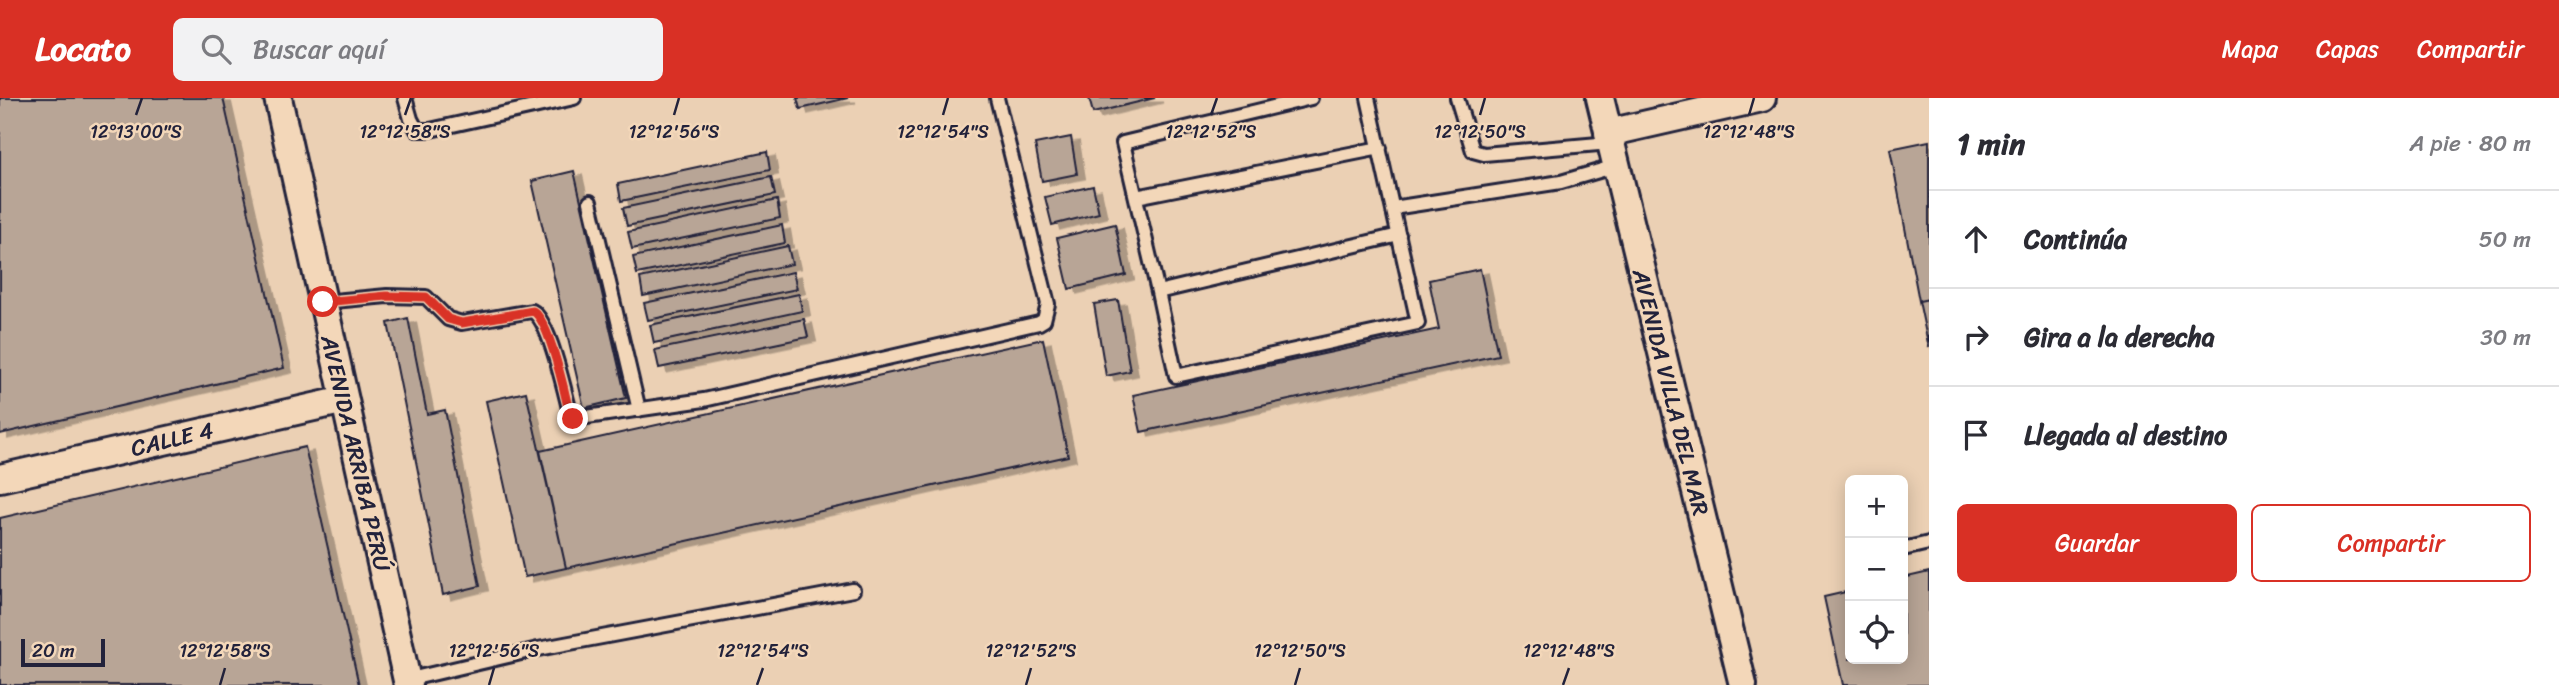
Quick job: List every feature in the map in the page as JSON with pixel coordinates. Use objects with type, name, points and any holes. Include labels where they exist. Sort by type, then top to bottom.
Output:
[{"type":"street","name":"AVENIDA ARRIBA PERÚ","points":[[278,98],[407,682]]},
{"type":"street","name":"AVENIDA VILLA DEL MAR","points":[[1600,98],[1743,685]]},
{"type":"street","points":[[1611,147],[1762,98]]},
{"type":"street","name":"CALLE 4","points":[[0,478],[345,400]]},
{"type":"lane","points":[[405,98],[417,130],[430,130],[572,98]]},
{"type":"lane","points":[[323,302],[387,296],[426,297],[448,319],[462,323],[533,311],[540,316],[546,328],[570,417],[573,419],[704,400],[1044,320],[1048,304],[997,98]]},
{"type":"lane","points":[[1311,98],[1123,143],[1176,376],[1418,323],[1368,98]]},
{"type":"lane","points":[[1457,98],[1473,151],[1484,154],[1611,147]]},
{"type":"lane","points":[[1394,208],[1561,182],[1611,147]]},
{"type":"lane","points":[[1136,197],[1380,148]]},
{"type":"lane","points":[[590,202],[639,410]]},
{"type":"lane","points":[[1158,292],[1399,235]]},
{"type":"lane","points":[[1908,548],[1929,543]]},
{"type":"lane","points":[[407,682],[538,649],[853,590]]},
{"type":"building","points":[[0,98],[223,98],[284,368],[0,434]]},
{"type":"building","points":[[797,98],[848,98],[800,109]]},
{"type":"building","points":[[1089,98],[1155,98],[1093,113]]},
{"type":"building","points":[[1071,137],[1077,174],[1042,181],[1035,144]]},
{"type":"building","points":[[1929,141],[1929,299],[1919,301],[1890,149]]},
{"type":"building","points":[[767,152],[770,170],[621,201],[618,184]]},
{"type":"building","points":[[574,171],[626,398],[584,408],[532,181]]},
{"type":"building","points":[[771,177],[775,195],[627,226],[623,208]]},
{"type":"building","points":[[1093,186],[1099,213],[1052,225],[1045,197]]},
{"type":"building","points":[[777,200],[780,218],[632,249],[628,232]]},
{"type":"building","points":[[1115,224],[1126,275],[1069,289],[1057,238]]},
{"type":"building","points":[[782,225],[785,243],[637,274],[633,257]]},
{"type":"building","points":[[788,246],[792,264],[643,296],[640,278]]},
{"type":"building","points":[[1480,269],[1498,355],[1141,432],[1133,395],[1439,329],[1429,280]]},
{"type":"building","points":[[793,272],[797,289],[648,320],[644,303]]},
{"type":"building","points":[[799,294],[802,311],[654,343],[650,325]]},
{"type":"building","points":[[1929,299],[1929,348],[1919,301]]},
{"type":"building","points":[[1118,300],[1130,371],[1106,376],[1094,304]]},
{"type":"building","points":[[408,318],[427,414],[445,410],[480,586],[443,595],[388,323]]},
{"type":"building","points":[[804,319],[808,337],[659,368],[655,350]]},
{"type":"building","points":[[1043,339],[1068,456],[566,568],[540,451]]},
{"type":"building","points":[[526,392],[566,568],[525,577],[486,401]]},
{"type":"building","points":[[305,447],[359,685],[0,685],[0,518]]},
{"type":"building","points":[[1929,572],[1929,685],[1843,685],[1824,597],[1845,592],[1845,664],[1908,664],[1908,577]]},
{"type":"route","points":[[323,302],[387,296],[426,297],[448,319],[462,323],[533,311],[540,316],[546,328],[570,417],[573,419]]}]
